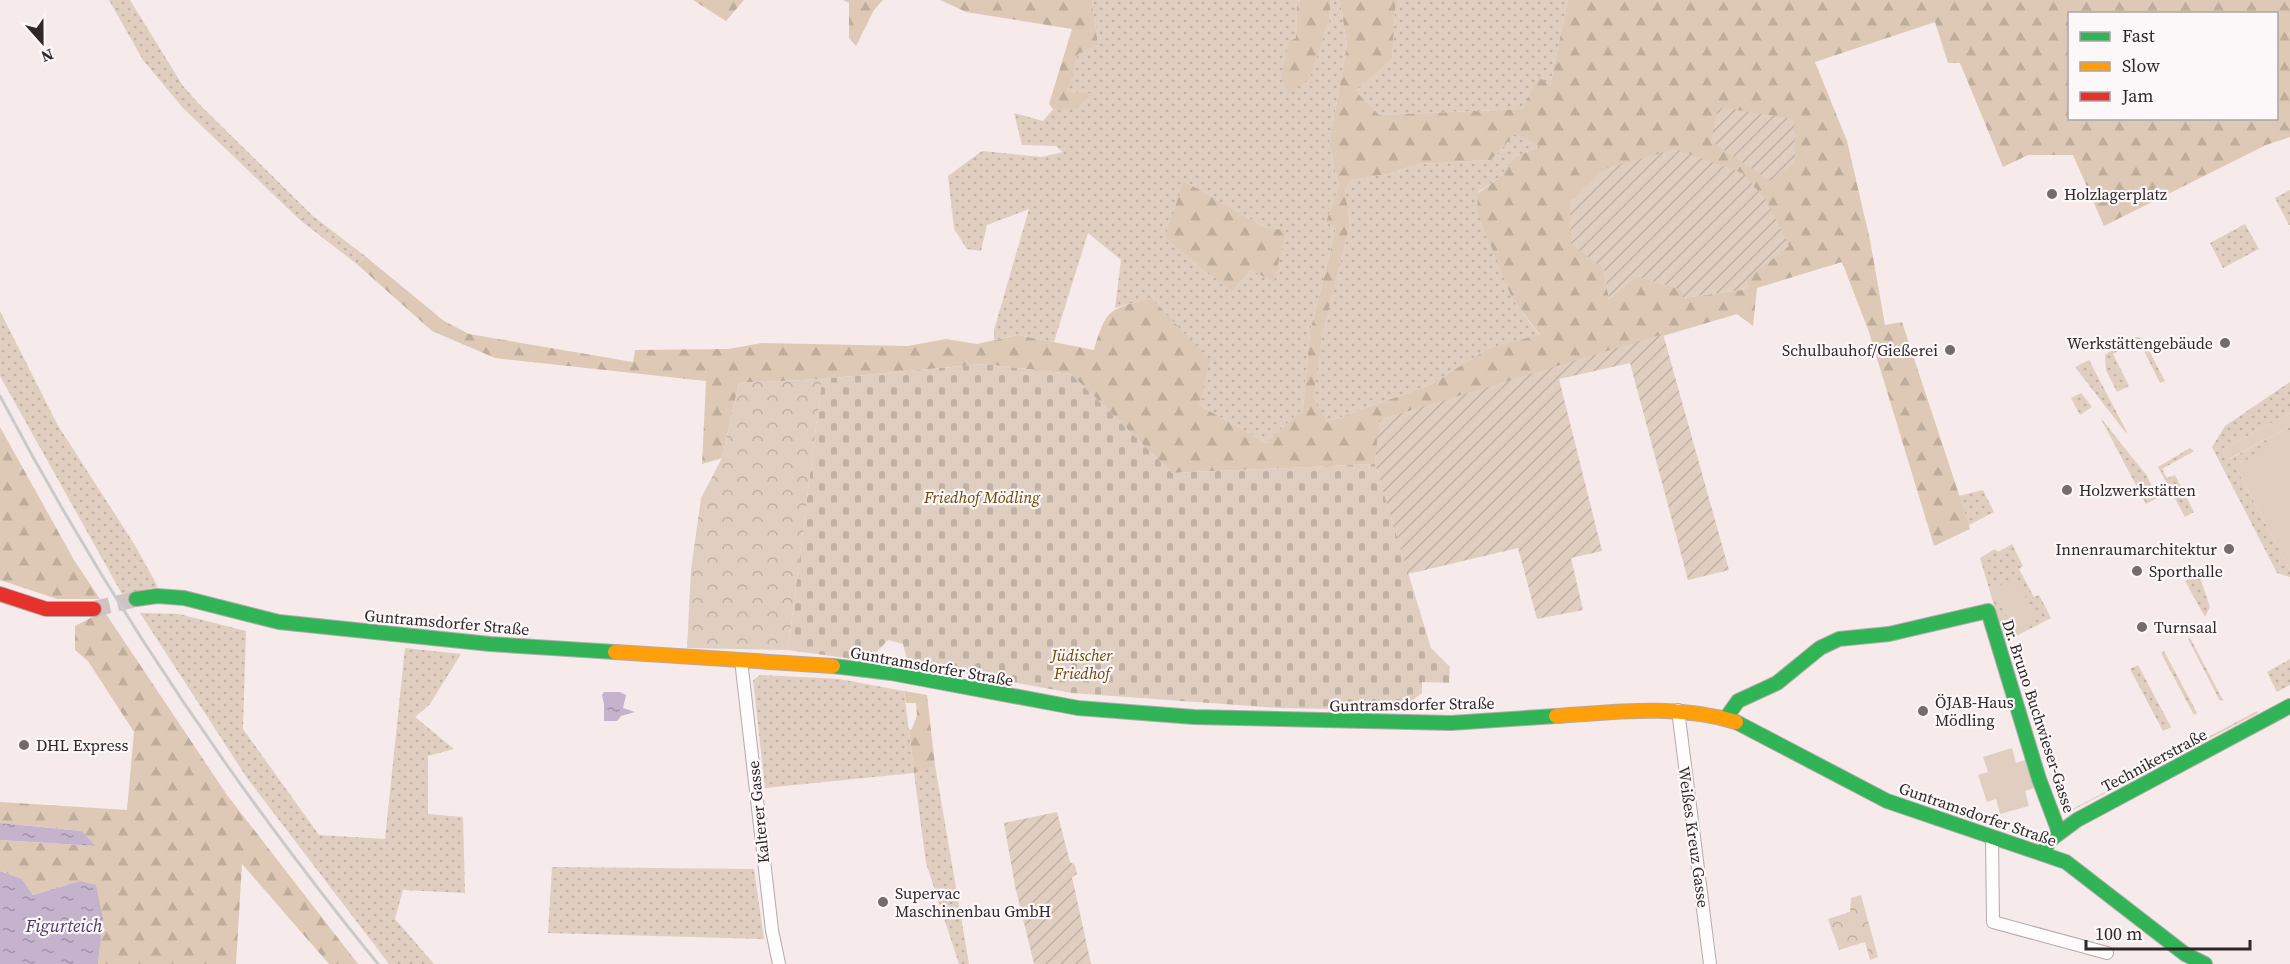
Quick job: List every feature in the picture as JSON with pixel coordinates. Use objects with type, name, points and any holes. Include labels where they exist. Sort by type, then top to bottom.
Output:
[{"type":"street","points":[[0,594],[35,608],[55,612],[94,609]]},
{"type":"street","name":"Guntramsdorfer Straße","points":[[135,599],[157,596],[184,598],[279,622],[490,644],[802,663],[891,673],[1078,708],[1194,717],[1452,723],[1678,710],[1726,718],[1887,801],[2066,862],[2185,954],[2205,964]]},
{"type":"street","name":"Dr. Bruno Buchwieser-Gasse","points":[[1726,718],[1738,701],[1777,683],[1820,648],[1839,639],[1889,634],[1949,618],[1988,611],[2039,779],[2060,832]]},
{"type":"street","name":"Kalterer Gasse","points":[[741,660],[771,930],[778,964]]},
{"type":"street","name":"Technikerstraße","points":[[2043,853],[2050,840],[2077,820],[2290,706]]},
{"type":"street","name":"Weißes Kreuz Gasse","points":[[1678,710],[1710,964]]},
{"type":"street","points":[[1992,837],[1993,922],[2107,953]]},
{"type":"green space","points":[[109,0],[130,0],[183,86],[313,216],[365,256],[358,265],[300,220],[183,108],[143,60]]},
{"type":"green space","points":[[693,0],[744,0],[726,21]]},
{"type":"green space","points":[[843,0],[883,0],[874,10],[856,46],[849,38],[849,3]]},
{"type":"green space","points":[[940,0],[1092,0],[1098,45],[1078,54],[1067,92],[1092,93],[1078,109],[1053,109],[1049,104],[1072,29],[966,12]]},
{"type":"green space","points":[[1092,0],[1300,0],[1297,3],[1296,38],[1310,77],[1329,20],[1331,0],[1340,0],[1347,46],[1329,144],[1339,186],[1326,222],[1336,228],[1310,332],[1303,409],[1266,443],[1199,405],[1151,298],[1115,308],[1121,260],[1088,233],[1054,342],[1018,335],[994,340],[994,330],[1029,209],[987,225],[981,251],[967,249],[954,229],[948,176],[982,151],[1042,157],[1063,152],[1056,146],[1022,145],[1014,113],[1043,121],[1053,109],[1078,109],[1091,94],[1066,92],[1078,54],[1098,45]],"holes":[[[1184,181],[1266,228],[1274,281],[1251,270],[1232,292]]]},
{"type":"green space","points":[[1300,0],[1331,0],[1329,20],[1310,78],[1288,94],[1281,75],[1289,42],[1296,38],[1297,3]]},
{"type":"green space","points":[[1340,0],[1396,0],[1392,59],[1355,91],[1379,115],[1522,109],[1539,77],[1550,85],[1568,0],[2290,0],[2290,137],[2266,145],[2104,226],[2073,155],[2028,155],[2003,167],[1960,63],[1948,63],[1935,22],[1815,62],[1847,141],[1870,240],[1885,325],[1902,322],[1970,529],[1934,546],[1869,332],[1842,262],[1757,288],[1753,326],[1737,314],[1380,420],[1375,464],[1172,473],[1071,374],[983,364],[822,379],[739,383],[722,458],[702,464],[706,381],[495,358],[432,331],[358,265],[365,256],[444,321],[469,334],[633,362],[635,350],[728,349],[762,343],[908,346],[946,339],[977,344],[1018,335],[1094,350],[1102,325],[1112,312],[1126,305],[1151,298],[1210,360],[1199,405],[1266,443],[1303,409],[1310,332],[1336,228],[1326,222],[1339,186],[1329,144],[1347,46]],"holes":[[[1515,134],[1541,147],[1515,156],[1499,178],[1478,193],[1477,211],[1512,298],[1540,335],[1489,348],[1430,385],[1327,422],[1313,397],[1323,332],[1350,225],[1345,190],[1350,180],[1388,174],[1418,164],[1491,160]],[[1604,269],[1746,280],[1748,289],[1683,298],[1683,290],[1636,276],[1609,299]]]},
{"type":"green space","points":[[1396,0],[1568,0],[1550,85],[1539,78],[1522,109],[1378,115],[1354,91],[1392,59]]},
{"type":"green space","points":[[1718,107],[1794,119],[1795,162],[1770,181],[1711,141]]},
{"type":"green space","points":[[1515,134],[1542,147],[1515,156],[1499,178],[1478,192],[1512,298],[1540,336],[1489,348],[1430,385],[1327,422],[1312,397],[1323,332],[1350,225],[1345,190],[1350,180],[1388,174],[1418,164],[1491,160]]},
{"type":"green space","points":[[1675,149],[1742,173],[1766,200],[1789,246],[1746,280],[1748,289],[1683,298],[1682,290],[1636,276],[1609,299],[1604,269],[1571,244],[1570,202],[1604,169]]},
{"type":"green space","points":[[1184,181],[1266,228],[1286,230],[1274,282],[1251,270],[1232,292],[1165,237]]},
{"type":"green space","points":[[2290,190],[2290,225],[2289,225],[2275,198]]},
{"type":"green space","points":[[2245,224],[2259,249],[2223,268],[2210,243]]},
{"type":"green space","points":[[0,311],[57,424],[136,547],[158,587],[122,594],[0,376]]},
{"type":"green space","points":[[1663,334],[1729,570],[1688,580],[1630,363],[1559,379],[1602,551],[1571,558],[1583,610],[1537,619],[1518,548],[1408,574],[1375,464],[1379,420]]},
{"type":"green space","points":[[2137,337],[2143,339],[2165,381],[2160,383],[2139,341],[2134,343],[2132,339]]},
{"type":"green space","points":[[2121,344],[2124,348],[2113,354],[2129,386],[2117,392],[2106,370],[2105,355]]},
{"type":"green space","points":[[2089,360],[2127,432],[2126,433],[2075,367]]},
{"type":"green space","name":"Friedhof Mödling","points":[[983,364],[1071,374],[1172,473],[1375,464],[1431,648],[1450,667],[1449,683],[1422,682],[1422,693],[1410,702],[1384,703],[1384,710],[1280,708],[1072,693],[908,663],[903,644],[888,640],[868,661],[788,650],[822,379]]},
{"type":"green space","points":[[822,379],[788,650],[687,648],[691,570],[701,498],[722,458],[739,383]]},
{"type":"green space","points":[[2290,382],[2290,413],[2223,449],[2229,459],[2290,427],[2290,487],[2235,466],[2290,570],[2290,577],[2277,573],[2212,447],[2225,426]]},
{"type":"green space","points":[[2081,393],[2092,407],[2080,415],[2071,398]]},
{"type":"green space","points":[[2290,413],[2290,427],[2228,459],[2223,449]]},
{"type":"green space","points":[[2100,417],[2147,476],[2157,498],[2146,504]]},
{"type":"green space","points":[[0,427],[74,560],[100,599],[57,599],[0,580]]},
{"type":"green space","points":[[2290,430],[2290,570],[2235,466],[2269,448],[2266,443]]},
{"type":"green space","points":[[2190,448],[2194,451],[2162,469],[2167,478],[2175,475],[2194,512],[2185,517],[2158,467]]},
{"type":"green space","points":[[1983,490],[1994,512],[1969,525],[1959,496]]},
{"type":"green space","points":[[2012,544],[2023,566],[2019,569],[2034,597],[2039,595],[2051,618],[2005,642],[1980,558],[1995,549],[1998,552]]},
{"type":"green space","points":[[2199,574],[2210,607],[2205,617],[2185,581]]},
{"type":"green space","points":[[2015,577],[2037,618],[2015,631],[1992,589]]},
{"type":"green space","points":[[104,611],[227,795],[358,964],[329,964],[242,864],[236,964],[98,964],[103,920],[80,881],[33,895],[22,879],[0,871],[0,840],[94,846],[82,831],[0,823],[0,802],[127,810],[134,732],[88,661],[75,650],[75,626]]},
{"type":"green space","points":[[140,613],[179,614],[246,631],[243,729],[319,835],[385,839],[405,648],[461,654],[430,704],[415,717],[454,749],[428,756],[428,814],[463,817],[465,893],[403,890],[395,919],[434,964],[389,964],[247,778]]},
{"type":"green space","points":[[2190,638],[2223,700],[2220,701],[2188,639]]},
{"type":"green space","points":[[2164,651],[2197,713],[2194,715],[2161,653]]},
{"type":"green space","points":[[2290,659],[2290,685],[2277,692],[2267,672]]},
{"type":"green space","points":[[2138,665],[2171,727],[2163,731],[2130,669]]},
{"type":"green space","points":[[760,675],[839,679],[904,691],[914,772],[935,765],[969,964],[959,964],[926,863],[914,773],[765,788],[753,680]]},
{"type":"green space","points":[[904,691],[927,695],[935,765],[914,773],[909,730],[912,729],[917,715],[916,703],[906,703]]},
{"type":"green space","points":[[2257,711],[2258,713],[2069,812],[2069,811]]},
{"type":"green space","points":[[2012,748],[2016,763],[2025,760],[2034,788],[2025,791],[2029,806],[2000,814],[1996,799],[1987,802],[1978,775],[1988,772],[1983,757]]},
{"type":"green space","points":[[1057,812],[1070,862],[1075,865],[1077,874],[1072,877],[1091,964],[1034,964],[1015,886],[1004,823]]},
{"type":"green space","points":[[552,867],[754,869],[764,939],[548,933]]},
{"type":"green space","points":[[1861,895],[1878,957],[1870,960],[1865,942],[1839,950],[1828,919],[1850,912],[1851,898]]},
{"type":"water","points":[[604,692],[620,692],[626,695],[623,708],[635,712],[621,716],[617,721],[604,721],[602,695]]},
{"type":"water","points":[[0,823],[82,831],[95,846],[0,840]]},
{"type":"water","name":"Figurteich","points":[[0,871],[22,879],[33,895],[80,881],[96,885],[103,920],[98,964],[0,964]]},
{"type":"tunnel","points":[[94,609],[136,599]]},
{"type":"railway","points":[[0,396],[84,546],[175,690],[273,829],[378,964]]},
{"type":"traffic: fast","points":[[136,599],[157,596],[184,598],[279,622],[490,644],[615,652]]},
{"type":"traffic: fast","points":[[1726,718],[1738,701],[1777,683],[1820,648],[1839,639],[1889,634],[1988,611],[2039,779],[2059,832]]},
{"type":"traffic: fast","points":[[833,666],[891,673],[1078,708],[1194,717],[1451,723],[1556,716]]},
{"type":"traffic: fast","points":[[2043,853],[2050,840],[2077,820],[2290,706]]},
{"type":"traffic: fast","points":[[1736,722],[1887,801],[2066,862],[2185,954],[2205,964]]},
{"type":"traffic: slow","points":[[615,652],[833,666]]},
{"type":"traffic: slow","points":[[1556,716],[1624,711],[1669,711],[1714,716],[1736,722]]},
{"type":"traffic: jam","points":[[0,594],[46,609],[94,609]]},
{"type":"place","name":"Holzlagerplatz","points":[[2052,194]]},
{"type":"place","name":"Werkstättengebäude","points":[[2225,343]]},
{"type":"place","name":"Schulbauhof/Gießerei","points":[[1950,350]]},
{"type":"place","name":"Holzwerkstätten","points":[[2067,490]]},
{"type":"place","name":"Innenraumarchitektur","points":[[2229,549]]},
{"type":"place","name":"Sporthalle","points":[[2137,571]]},
{"type":"place","name":"Turnsaal","points":[[2142,627]]},
{"type":"place","name":"ÖJAB-Haus Mödling","points":[[1923,711]]},
{"type":"place","name":"DHL Express","points":[[24,745]]},
{"type":"place","name":"Supervac Maschinenbau GmbH","points":[[883,902]]},
{"type":"park label","name":"Jüdischer Friedhof","points":[[1082,664]]}]
